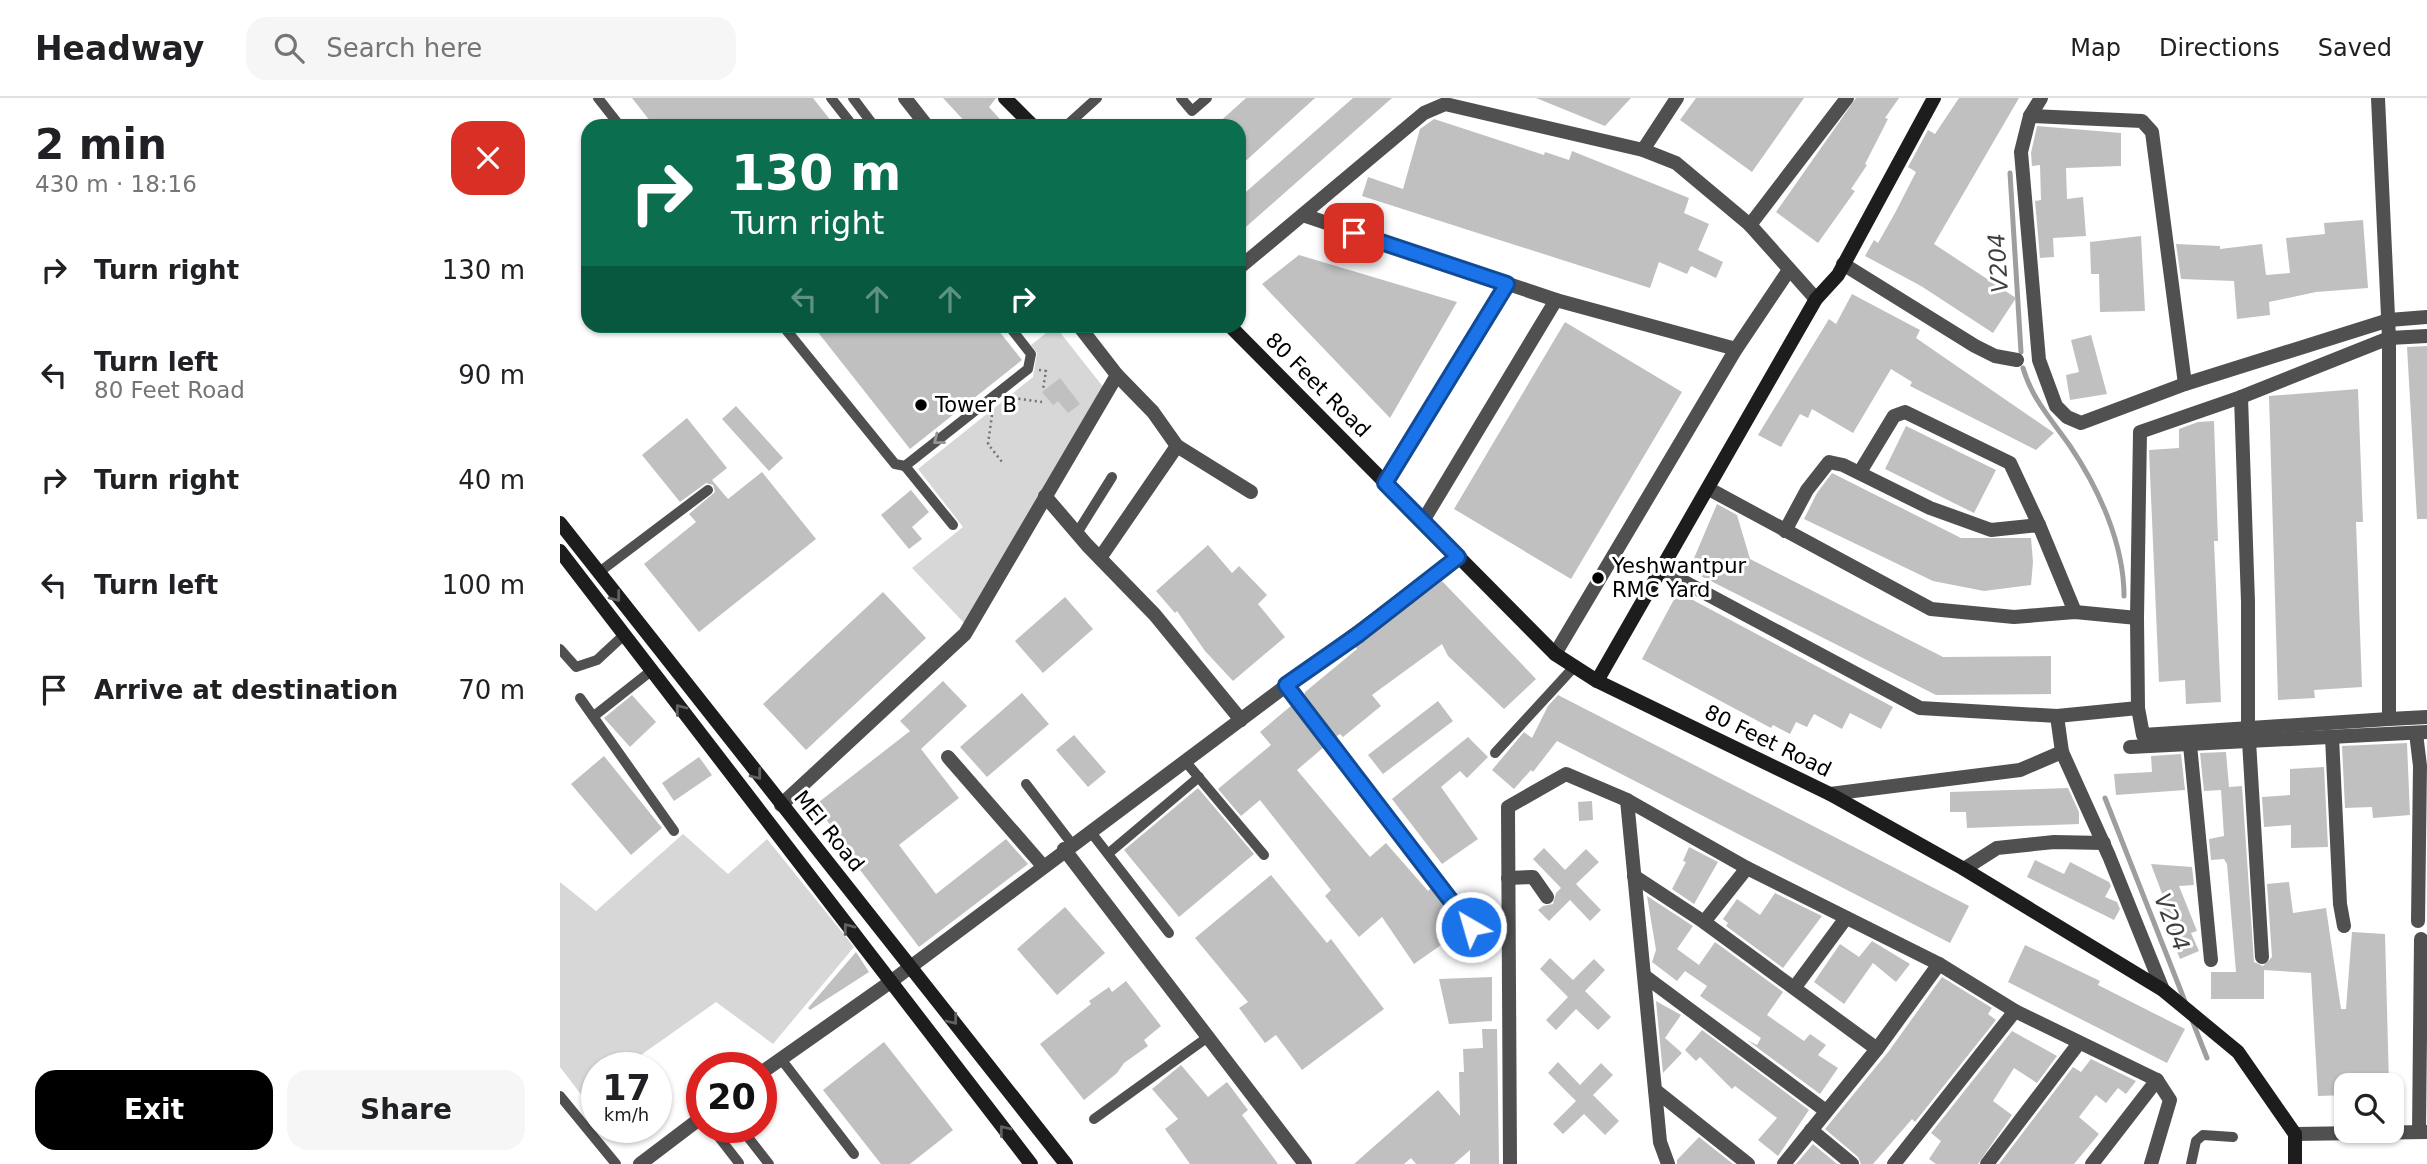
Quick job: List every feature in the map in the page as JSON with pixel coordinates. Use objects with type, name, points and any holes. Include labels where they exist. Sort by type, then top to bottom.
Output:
[{"type":"street","points":[[905,98],[922,119]]},
{"type":"street","points":[[1005,98],[1026,119]]},
{"type":"street","points":[[1643,150],[1677,98]]},
{"type":"street","points":[[1750,225],[1847,98]]},
{"type":"street","points":[[1597,681],[1816,299],[1843,264],[1934,98]]},
{"type":"street","points":[[2042,98],[2030,116],[2021,152],[2028,244],[2039,360],[2056,406],[2067,417],[2081,423],[2185,384],[2389,320],[2427,317]]},
{"type":"street","points":[[2378,98],[2389,320],[2389,719]]},
{"type":"street","points":[[1246,262],[1424,113],[1445,104],[1469,102],[1643,150],[1676,163],[1750,225],[1816,299]]},
{"type":"street","points":[[2030,116],[2143,121],[2152,132],[2185,384]]},
{"type":"street","points":[[1303,215],[1556,300],[1736,349]]},
{"type":"street","points":[[1843,264],[1975,346],[1995,356],[2017,360]]},
{"type":"street","points":[[1555,654],[1736,349],[1789,270]]},
{"type":"street","points":[[1385,483],[1507,284]]},
{"type":"street","points":[[1423,521],[1556,300]]},
{"type":"street","points":[[1084,333],[1117,375],[1153,412],[1177,446],[1251,492]]},
{"type":"street","name":"80 Feet Road","points":[[1237,333],[1555,654],[1597,681],[1830,794],[1964,869],[2163,990],[2238,1052],[2295,1134]]},
{"type":"street","points":[[2418,921],[2422,733],[2332,737],[2143,735],[2138,708],[2137,618],[2140,432],[2241,397],[2389,338],[2427,335]]},
{"type":"street","points":[[781,805],[965,634],[1117,375]]},
{"type":"street","points":[[2241,397],[2248,601],[2248,735],[2262,957]]},
{"type":"street","points":[[1860,472],[1894,416],[1905,412],[2010,463],[2075,612]]},
{"type":"street","points":[[1100,558],[1177,446]]},
{"type":"street","points":[[1785,531],[1807,490],[1829,462],[1860,472],[1930,508],[1991,530],[2039,525]]},
{"type":"street","points":[[1709,489],[1931,609],[2014,617],[2075,612],[2137,618]]},
{"type":"street","points":[[1045,496],[1155,615],[1241,720]]},
{"type":"street","name":"MEI Road","points":[[560,523],[1066,1164]]},
{"type":"street","name":"MEI Road","points":[[560,551],[889,983],[1031,1164]]},
{"type":"street","points":[[777,1062],[889,983],[1068,846],[1359,634],[1458,557]]},
{"type":"street","points":[[1662,570],[1920,708],[2057,716],[2138,708]]},
{"type":"street","points":[[2057,716],[2062,752],[2104,843],[2163,990]]},
{"type":"street","points":[[2130,747],[2190,745],[2248,735],[2427,717]]},
{"type":"street","points":[[2332,737],[2344,926]]},
{"type":"street","points":[[2190,745],[2211,960]]},
{"type":"street","points":[[1830,794],[2020,770],[2062,752]]},
{"type":"street","points":[[948,757],[1043,866]]},
{"type":"street","points":[[1510,1164],[1508,807],[1566,774],[1627,800],[1747,869],[1940,964],[2015,1011],[2157,1080],[2170,1100],[2151,1164]]},
{"type":"street","points":[[1627,800],[1660,1142],[1668,1164]]},
{"type":"street","points":[[1964,869],[1997,848],[2054,842],[2104,843]]},
{"type":"street","points":[[1068,846],[1208,1037],[1306,1164]]},
{"type":"street","points":[[1704,922],[1747,869]]},
{"type":"street","points":[[1634,876],[1704,922],[1877,1049]]},
{"type":"street","points":[[1508,878],[1533,877],[1547,897]]},
{"type":"street","points":[[1795,987],[1846,918]]},
{"type":"street","points":[[2295,1164],[2295,1134],[2423,1132],[2421,939]]},
{"type":"street","points":[[1784,1164],[1877,1049],[1940,964]]},
{"type":"street","points":[[1646,977],[1826,1111]]},
{"type":"street","points":[[1894,1164],[2015,1011]]},
{"type":"street","points":[[1987,1164],[2079,1043]]},
{"type":"street","points":[[2092,1164],[2157,1080]]},
{"type":"street","points":[[1655,1090],[1748,1164]]},
{"type":"street","points":[[640,1164],[686,1129]]},
{"type":"street","points":[[1811,1130],[1852,1164]]},
{"type":"lane","points":[[598,98],[615,119]]},
{"type":"lane","points":[[831,98],[848,119]]},
{"type":"lane","points":[[853,98],[869,119]]},
{"type":"lane","points":[[1074,119],[1097,98]]},
{"type":"lane","points":[[1181,98],[1192,111],[1207,98]]},
{"type":"lane","points":[[789,333],[895,464],[905,466],[953,525]]},
{"type":"lane","points":[[905,466],[1028,369],[1031,354],[1014,333]]},
{"type":"lane","points":[[1077,533],[1112,477]]},
{"type":"lane","points":[[598,573],[708,490]]},
{"type":"lane","points":[[560,649],[576,667],[597,660],[624,635]]},
{"type":"lane","points":[[1495,753],[1574,667]]},
{"type":"lane","points":[[594,716],[651,671]]},
{"type":"lane","points":[[1286,685],[1471,927]]},
{"type":"lane","points":[[580,698],[674,831]]},
{"type":"lane","points":[[1185,761],[1265,855]]},
{"type":"lane","points":[[1109,853],[1199,777]]},
{"type":"lane","points":[[1026,783],[1068,846]]},
{"type":"lane","points":[[1090,831],[1169,933]]},
{"type":"lane","points":[[1094,1119],[1208,1037]]},
{"type":"lane","points":[[781,1059],[854,1154]]},
{"type":"lane","points":[[560,1096],[616,1164]]},
{"type":"lane","points":[[2190,1164],[2196,1141],[2203,1135],[2232,1137]]},
{"type":"lane","points":[[723,1143],[739,1163]]},
{"type":"lane","points":[[753,1143],[769,1164]]},
{"type":"path","points":[[1002,462],[988,444],[994,396],[1042,402]]},
{"type":"path","points":[[1471,927],[1487,939],[1508,943]]},
{"type":"shaded area","points":[[1046,333],[1061,333],[1104,388],[966,625],[912,568],[963,527],[918,469],[1033,377],[1037,353],[1031,345]]},
{"type":"shaded area","points":[[683,834],[728,874],[767,839],[854,947],[773,1044],[716,1002],[645,1052],[581,1052],[581,1094],[560,1067],[560,882],[596,911]]},
{"type":"building","points":[[632,98],[813,98],[830,119],[648,119]]},
{"type":"building","points":[[943,98],[996,98],[989,107],[1000,119],[962,119]]},
{"type":"building","points":[[1246,98],[1315,98],[1246,161],[1246,119],[1223,119]]},
{"type":"building","points":[[1353,98],[1392,98],[1246,227],[1246,192]]},
{"type":"building","points":[[1536,98],[1631,98],[1605,126]]},
{"type":"building","points":[[1696,98],[1804,98],[1752,172],[1680,120]]},
{"type":"building","points":[[1856,98],[1899,98],[1885,118],[1888,119],[1865,164],[1867,165],[1851,189],[1855,191],[1818,243],[1776,212]]},
{"type":"building","points":[[1959,98],[2019,98],[1934,244],[2016,298],[1993,333],[1921,286],[1865,256],[1874,240],[1878,243],[1916,172],[1908,167],[1928,130],[1935,134]]},
{"type":"building","points":[[1434,119],[1544,155],[1545,152],[1569,160],[1572,151],[1689,198],[1684,213],[1709,224],[1698,250],[1723,262],[1716,278],[1691,266],[1687,274],[1659,262],[1650,288],[1362,196],[1368,177],[1403,189],[1420,129]]},
{"type":"building","points":[[2037,126],[2121,133],[2121,166],[2066,168],[2067,199],[2083,197],[2086,236],[2053,238],[2054,257],[2040,258],[2035,201],[2041,200],[2040,165],[2032,166],[2031,153]]},
{"type":"building","points":[[2363,220],[2368,288],[2316,292],[2269,302],[2270,315],[2237,319],[2234,281],[2181,279],[2176,244],[2220,246],[2220,249],[2262,244],[2266,275],[2290,273],[2286,238],[2325,234],[2324,223]]},
{"type":"building","points":[[2141,236],[2145,311],[2100,312],[2099,274],[2091,274],[2090,242]]},
{"type":"building","points":[[1299,255],[1457,302],[1390,418],[1262,284]]},
{"type":"building","points":[[1852,294],[1920,330],[1916,338],[2054,433],[2036,450],[1910,386],[1912,382],[1891,369],[1853,433],[1812,409],[1808,418],[1800,414],[1781,447],[1758,435],[1829,319],[1836,324]]},
{"type":"building","points":[[1565,322],[1682,392],[1571,579],[1454,509]]},
{"type":"building","name":"Tower B","points":[[819,333],[1001,333],[1022,360],[910,449]]},
{"type":"building","points":[[2091,335],[2107,394],[2070,400],[2066,375],[2079,372],[2071,340]]},
{"type":"building","points":[[2427,346],[2427,519],[2417,519],[2407,347]]},
{"type":"building","points":[[1060,378],[1080,404],[1068,413],[1058,401],[1053,405],[1042,392]]},
{"type":"building","points":[[2358,389],[2363,522],[2356,522],[2362,687],[2314,690],[2315,698],[2278,700],[2269,396]]},
{"type":"building","points":[[736,406],[783,458],[769,471],[722,419]]},
{"type":"building","points":[[687,418],[727,468],[712,480],[728,499],[762,472],[816,539],[699,632],[644,564],[696,522],[689,514],[715,492],[713,485],[706,483],[680,502],[642,455]]},
{"type":"building","points":[[2214,421],[2218,541],[2214,541],[2221,702],[2186,704],[2185,680],[2159,682],[2149,450],[2179,448],[2179,429],[2198,422]]},
{"type":"building","points":[[1906,426],[1996,470],[1974,513],[1885,469]]},
{"type":"building","points":[[1832,473],[1961,538],[2031,538],[2031,585],[1984,591],[1933,581],[1804,519],[1817,493]]},
{"type":"building","points":[[911,490],[929,512],[912,527],[922,539],[909,549],[881,515]]},
{"type":"building","points":[[1717,504],[1737,515],[1750,559],[1943,657],[2051,656],[2051,694],[1936,695],[1689,570]]},
{"type":"building","points":[[1208,545],[1232,573],[1239,566],[1267,595],[1258,604],[1285,637],[1233,681],[1205,651],[1177,611],[1175,613],[1156,591]]},
{"type":"building","points":[[1442,581],[1536,679],[1504,709],[1448,656],[1442,644],[1372,695],[1381,706],[1343,737],[1340,734],[1335,737],[1304,696],[1305,692],[1357,649],[1355,646]]},
{"type":"building","points":[[883,592],[926,638],[806,750],[763,704]]},
{"type":"building","points":[[1678,592],[1893,707],[1881,729],[1850,713],[1842,729],[1814,714],[1807,727],[1796,722],[1790,734],[1773,725],[1771,728],[1642,659]]},
{"type":"building","points":[[1065,597],[1093,629],[1043,673],[1015,641]]},
{"type":"building","points":[[943,681],[967,706],[921,749],[959,798],[899,845],[936,894],[1006,839],[1028,864],[919,947],[841,845],[844,843],[815,805],[910,731],[900,721]]},
{"type":"building","points":[[1022,693],[1049,724],[987,777],[960,747]]},
{"type":"building","points":[[632,695],[656,722],[630,747],[604,718]]},
{"type":"building","points":[[1558,695],[1969,906],[1950,943],[1557,741],[1533,772],[1531,770],[1514,789],[1492,770],[1524,732],[1532,738],[1548,706]]},
{"type":"building","points":[[1438,701],[1453,721],[1383,774],[1368,755]]},
{"type":"building","points":[[1292,705],[1324,747],[1297,770],[1370,857],[1386,843],[1428,891],[1431,888],[1461,931],[1414,964],[1382,917],[1359,937],[1325,896],[1331,890],[1260,800],[1241,816],[1218,789],[1271,745],[1260,732]]},
{"type":"building","points":[[1074,735],[1106,772],[1088,787],[1056,750]]},
{"type":"building","points":[[1468,737],[1488,757],[1467,778],[1460,771],[1441,787],[1478,839],[1442,864],[1392,799]]},
{"type":"building","points":[[2407,743],[2410,815],[2373,818],[2372,807],[2345,808],[2342,746]]},
{"type":"building","points":[[2226,752],[2229,787],[2242,786],[2254,962],[2263,966],[2272,957],[2267,884],[2289,882],[2293,913],[2326,908],[2341,1009],[2346,1009],[2352,932],[2385,934],[2389,1073],[2334,1073],[2334,1095],[2318,1096],[2311,973],[2264,970],[2264,999],[2211,999],[2211,972],[2236,972],[2227,864],[2224,859],[2211,860],[2209,839],[2224,836],[2221,790],[2204,791],[2200,753]]},
{"type":"building","points":[[2181,754],[2185,790],[2116,795],[2114,774],[2152,772],[2151,756]]},
{"type":"building","points":[[604,756],[662,828],[631,855],[571,784]]},
{"type":"building","points":[[699,757],[712,775],[674,801],[662,783]]},
{"type":"building","points":[[2324,767],[2328,847],[2291,848],[2291,825],[2264,827],[2262,797],[2290,795],[2290,769]]},
{"type":"building","points":[[1198,788],[1254,854],[1179,917],[1124,850]]},
{"type":"building","points":[[2068,788],[2079,812],[2079,824],[1967,828],[1966,812],[1950,812],[1950,792]]},
{"type":"building","points":[[1592,801],[1593,820],[1579,821],[1578,802]]},
{"type":"building","points":[[1689,847],[1718,862],[1694,904],[1672,889],[1686,862],[1683,861]]},
{"type":"building","points":[[1544,848],[1565,870],[1586,849],[1599,862],[1576,884],[1601,910],[1590,921],[1570,900],[1549,921],[1538,910],[1553,904],[1556,893],[1561,888],[1533,859]]},
{"type":"building","points":[[2035,860],[2064,874],[2070,862],[2109,882],[2111,886],[2105,897],[2117,902],[2120,909],[2114,920],[2027,877]]},
{"type":"building","points":[[2151,864],[2192,867],[2194,885],[2179,886],[2197,931],[2191,933],[2199,951],[2180,959],[2160,909],[2167,907]]},
{"type":"building","points":[[1271,875],[1327,943],[1331,939],[1384,1009],[1302,1070],[1276,1035],[1265,1043],[1239,1008],[1248,1002],[1195,938]]},
{"type":"building","points":[[1775,893],[1822,916],[1783,968],[1726,926],[1728,923],[1723,919],[1737,899],[1760,915]]},
{"type":"building","points":[[1647,896],[1693,926],[1677,949],[1699,965],[1715,942],[1783,992],[1767,1015],[1804,1041],[1810,1034],[1826,1045],[1818,1055],[1838,1068],[1820,1094],[1747,1040],[1757,1045],[1761,1038],[1700,996],[1707,986],[1685,971],[1677,981],[1652,962],[1656,950]]},
{"type":"building","points":[[1065,907],[1105,953],[1057,995],[1017,949]]},
{"type":"building","points":[[1872,941],[1910,964],[1896,982],[1873,963],[1844,1004],[1814,982],[1840,944],[1859,957]]},
{"type":"building","points":[[2025,945],[2100,981],[2098,985],[2185,1029],[2167,1063],[2008,982]]},
{"type":"building","points":[[856,952],[869,972],[810,1010],[808,1008]]},
{"type":"building","points":[[1550,958],[1573,980],[1594,959],[1605,970],[1585,991],[1611,1017],[1598,1030],[1576,1009],[1556,1030],[1546,1020],[1568,997],[1540,969]]},
{"type":"building","points":[[1492,977],[1492,1021],[1449,1024],[1439,979]]},
{"type":"building","points":[[1942,977],[1992,1008],[1988,1014],[1996,1020],[1915,1122],[1912,1119],[1873,1164],[1861,1164],[1858,1157],[1825,1129],[1889,1051]]},
{"type":"building","points":[[1126,981],[1161,1026],[1144,1040],[1148,1046],[1124,1063],[1117,1073],[1084,1100],[1040,1044],[1091,1004],[1089,1001],[1109,987],[1112,992]]},
{"type":"building","points":[[1656,1001],[1681,1015],[1665,1038],[1682,1053],[1663,1073]]},
{"type":"building","points":[[1482,1029],[1497,1029],[1499,1164],[1470,1164],[1470,1150],[1454,1164],[1416,1164],[1411,1158],[1404,1164],[1354,1164],[1438,1090],[1460,1116],[1459,1072],[1464,1072],[1463,1049],[1483,1048]]},
{"type":"building","points":[[1702,1030],[1809,1110],[1778,1156],[1758,1140],[1777,1118],[1735,1086],[1732,1089],[1700,1057],[1696,1061],[1685,1050]]},
{"type":"building","points":[[2012,1031],[2057,1056],[2037,1083],[2014,1068],[1993,1101],[2012,1115],[1978,1164],[1936,1164],[1929,1159],[1941,1141],[1931,1133]]},
{"type":"building","points":[[884,1042],[953,1130],[910,1164],[881,1164],[823,1090]]},
{"type":"building","points":[[2091,1059],[2136,1081],[2126,1094],[2118,1088],[2106,1103],[2096,1095],[2079,1117],[2099,1134],[2074,1164],[1999,1164],[2073,1067],[2081,1072]]},
{"type":"building","points":[[1558,1062],[1580,1085],[1601,1063],[1613,1075],[1593,1095],[1619,1121],[1605,1135],[1584,1114],[1563,1134],[1553,1124],[1576,1101],[1548,1073]]},
{"type":"building","points":[[1181,1065],[1208,1097],[1227,1082],[1248,1110],[1242,1115],[1278,1164],[1190,1164],[1165,1129],[1178,1119],[1152,1089]]},
{"type":"building","points":[[1699,1137],[1733,1164],[1677,1164],[1677,1160]]},
{"type":"building","points":[[1813,1144],[1837,1164],[1796,1164]]},
{"type":"waterway","name":"V204","points":[[2010,173],[2021,352]]},
{"type":"waterway","name":"V204","points":[[2023,368],[2037,399],[2081,463],[2100,499],[2120,557],[2124,596]]},
{"type":"waterway","name":"V204","points":[[2105,798],[2186,1004]]},
{"type":"waterway","name":"V204","points":[[2192,1020],[2207,1058]]},
{"type":"place","name":"Tower B","points":[[921,405]]},
{"type":"place","name":"Yeshwantpur RMC Yard","points":[[1598,578]]},
{"type":"route","points":[[1354,233],[1507,284],[1385,483],[1458,557],[1359,634],[1286,685],[1471,927]]}]
